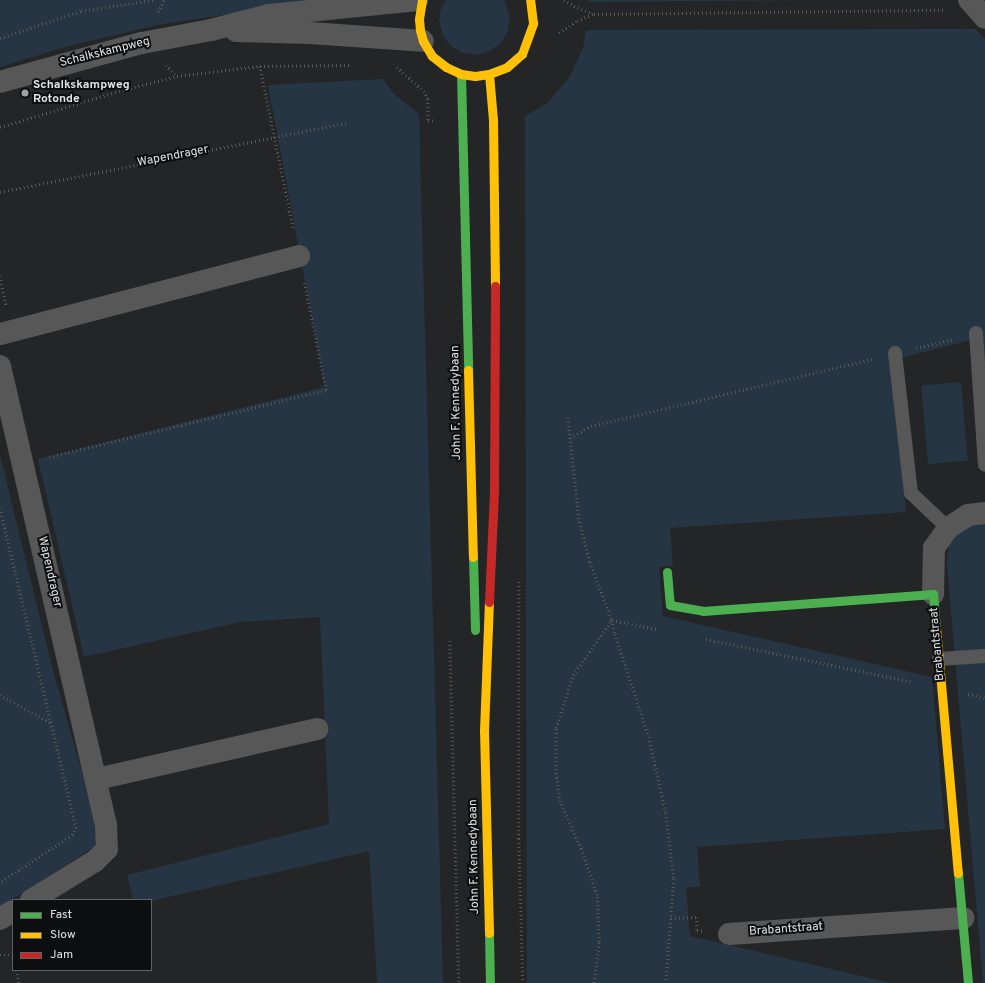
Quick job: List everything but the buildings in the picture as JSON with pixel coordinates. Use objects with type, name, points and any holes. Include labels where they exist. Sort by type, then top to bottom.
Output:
[{"type":"main road","points":[[422,0],[419,19],[423,41],[432,56],[446,67],[461,74],[475,76],[489,74],[507,67],[515,61],[527,44],[533,23],[530,0]]},
{"type":"main road","name":"John F. Kennedybaan","points":[[461,74],[475,636]]},
{"type":"main road","name":"John F. Kennedybaan","points":[[489,74],[493,120],[496,368],[494,492],[484,731],[490,983]]},
{"type":"main road","name":"Brabantstraat","points":[[667,572],[670,604],[703,611],[933,594],[968,983]]},
{"type":"main road","name":"John F. Kennedybaan","points":[[477,668],[484,731]]},
{"type":"street","name":"Schalkskampweg","points":[[0,82],[142,43],[211,30],[269,15],[417,0]]},
{"type":"street","name":"Schalkskampweg","points":[[211,30],[310,33],[423,41]]},
{"type":"street","points":[[0,334],[299,256]]},
{"type":"street","name":"Wapendrager","points":[[0,366],[6,411],[23,463],[97,779],[106,824],[107,849],[95,861],[33,899]]},
{"type":"street","points":[[933,594],[934,548],[948,528],[968,516],[985,513]]},
{"type":"street","points":[[97,779],[317,729]]},
{"type":"street","points":[[0,919],[12,912]]},
{"type":"street","name":"Brabantstraat","points":[[729,934],[963,918]]},
{"type":"lane","points":[[976,333],[985,465]]},
{"type":"lane","points":[[895,353],[910,494],[948,528]]},
{"type":"lane","points":[[939,659],[985,656]]},
{"type":"path","points":[[0,38],[81,11],[153,0]]},
{"type":"path","points":[[564,0],[574,6],[594,14]]},
{"type":"path","points":[[558,34],[577,21],[594,14],[979,8]]},
{"type":"path","points":[[23,463],[326,390],[260,66]]},
{"type":"path","points":[[0,127],[119,91],[177,76]]},
{"type":"path","name":"Wapendrager","points":[[0,192],[274,136],[346,123]]},
{"type":"path","points":[[570,438],[591,426],[976,333]]},
{"type":"path","points":[[568,418],[579,518],[590,562],[612,620],[615,634],[649,737],[666,813],[674,879],[666,983]]},
{"type":"path","points":[[0,508],[76,827],[73,835],[0,882]]},
{"type":"path","points":[[612,620],[658,629]]},
{"type":"path","points":[[594,983],[599,942],[597,895],[581,849],[560,802],[556,774],[556,728],[572,675],[612,620]]},
{"type":"path","points":[[703,639],[985,698]]},
{"type":"path","points":[[0,695],[50,722]]},
{"type":"path","points":[[671,918],[697,917],[697,930],[729,934]]},
{"type":"path","points":[[0,955],[12,955]]},
{"type":"path","points":[[17,971],[19,983]]},
{"type":"shaded area","points":[[0,0],[323,0],[157,25],[65,47],[0,67]]},
{"type":"shaded area","points":[[446,0],[504,0],[510,17],[508,31],[501,43],[490,51],[477,55],[463,53],[451,46],[443,35],[439,21],[441,8]]},
{"type":"shaded area","points":[[588,0],[811,0],[591,2]]},
{"type":"shaded area","points":[[975,29],[985,39],[985,367],[983,337],[893,360],[906,512],[670,528],[673,566],[659,567],[663,616],[932,677],[945,829],[697,847],[700,887],[686,887],[690,936],[891,983],[527,983],[525,116],[547,103],[569,78],[583,48],[586,30]]},
{"type":"shaded area","points":[[383,79],[394,94],[419,114],[443,983],[377,983],[369,851],[152,901],[152,899],[133,899],[127,875],[329,824],[320,617],[240,622],[84,657],[38,459],[325,387],[268,85]]},
{"type":"shaded area","points":[[961,382],[968,461],[928,464],[921,385]]},
{"type":"shaded area","points":[[0,455],[54,674],[95,818],[97,836],[94,847],[0,907]]},
{"type":"shaded area","points":[[985,523],[985,983],[983,983],[947,565],[949,544],[954,534],[967,525]]},
{"type":"traffic: fast","points":[[461,74],[468,370]]},
{"type":"traffic: fast","points":[[473,557],[475,630]]},
{"type":"traffic: fast","points":[[667,572],[670,605],[703,611],[933,594],[936,628]]},
{"type":"traffic: fast","points":[[958,873],[968,983]]},
{"type":"traffic: fast","points":[[489,933],[490,983]]},
{"type":"traffic: slow","points":[[422,0],[419,19],[420,30],[423,41],[432,56],[446,67],[461,74],[475,76],[489,74],[507,67],[522,54],[533,23],[530,0]]},
{"type":"traffic: slow","points":[[489,74],[493,120],[495,286]]},
{"type":"traffic: slow","points":[[468,370],[473,557]]},
{"type":"traffic: slow","points":[[489,602],[484,731],[489,933]]},
{"type":"traffic: slow","points":[[936,628],[958,873]]},
{"type":"traffic: jam","points":[[489,602],[494,491],[495,286]]},
{"type":"place","name":"Schalkskampweg Rotonde","points":[[25,93]]}]
